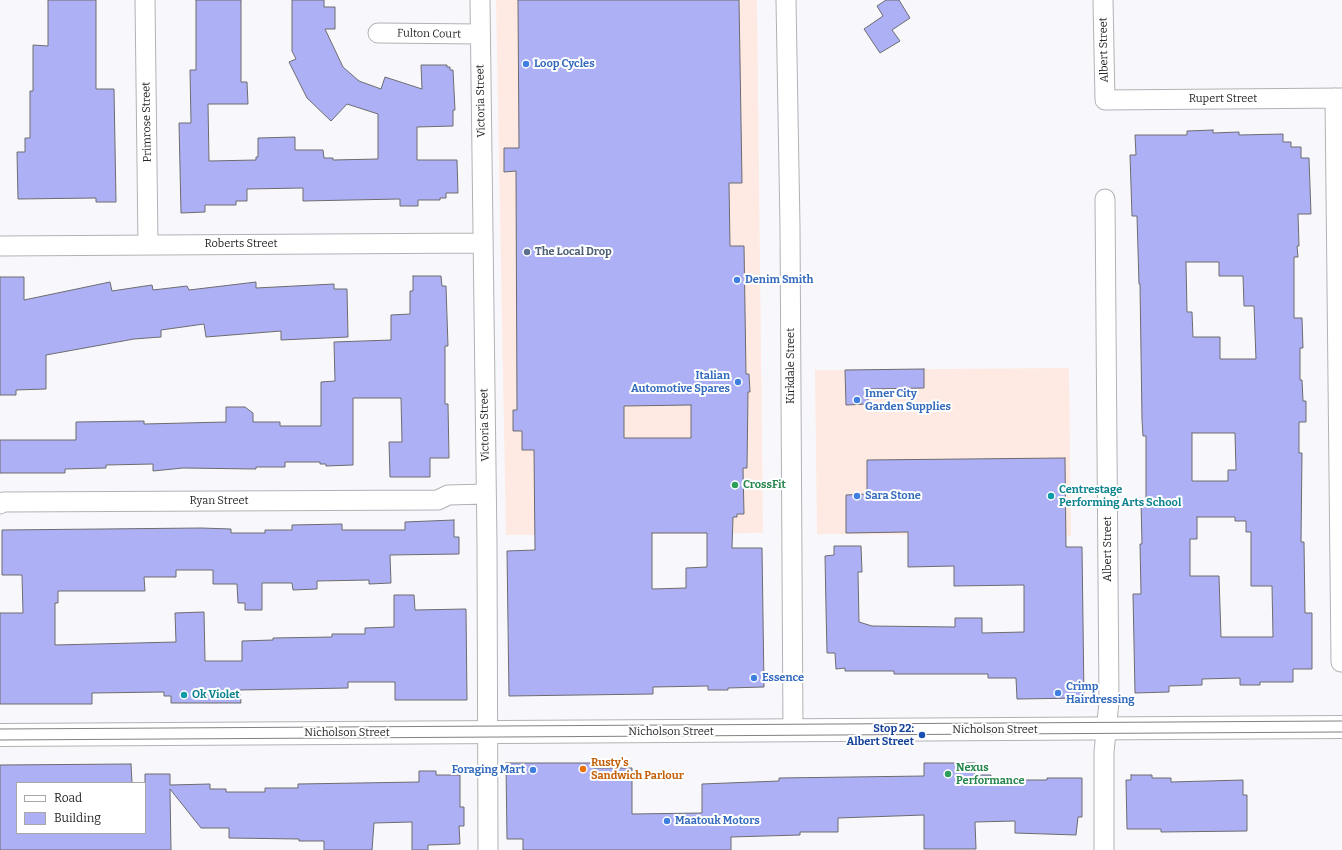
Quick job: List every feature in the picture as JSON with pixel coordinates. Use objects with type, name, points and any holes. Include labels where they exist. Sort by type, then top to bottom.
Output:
[{"type":"main road","name":"Nicholson Street","points":[[0,735],[1342,727]]},
{"type":"street","name":"Primrose Street","points":[[145,0],[148,245]]},
{"type":"street","name":"Victoria Street","points":[[480,0],[486,500],[488,850]]},
{"type":"street","name":"Kirkdale Street","points":[[786,0],[790,226],[793,731]]},
{"type":"street","name":"Albert Street","points":[[1103,0],[1105,100]]},
{"type":"street","name":"Fulton Court","points":[[378,33],[480,34]]},
{"type":"street","name":"Rupert Street","points":[[1105,100],[1338,98]]},
{"type":"street","points":[[1338,98],[1341,662]]},
{"type":"street","name":"Albert Street","points":[[1104,850],[1104,756],[1109,695],[1105,199]]},
{"type":"street","name":"Roberts Street","points":[[0,246],[483,243]]},
{"type":"street","name":"Ryan Street","points":[[2,503],[438,500],[448,506],[486,500]]},
{"type":"shaded area","points":[[496,0],[757,0],[763,533],[506,535]]},
{"type":"shaded area","points":[[1069,368],[1071,536],[817,534],[815,370]]},
{"type":"building","points":[[48,0],[96,0],[96,89],[114,89],[116,202],[96,202],[96,198],[18,199],[17,152],[25,152],[25,138],[30,138],[30,91],[33,91],[33,45],[48,46]]},
{"type":"building","points":[[196,0],[241,0],[241,82],[247,82],[248,104],[208,104],[209,161],[256,160],[256,157],[258,157],[258,138],[295,137],[295,150],[323,150],[324,158],[333,158],[333,160],[378,159],[378,114],[347,104],[331,121],[307,98],[289,62],[296,59],[292,51],[292,0],[324,0],[324,7],[335,7],[335,29],[325,29],[343,67],[359,81],[381,89],[385,77],[422,89],[421,65],[447,65],[447,67],[450,67],[450,70],[453,70],[455,110],[453,110],[453,126],[417,127],[417,160],[457,160],[458,193],[446,193],[446,198],[440,198],[440,200],[418,200],[418,206],[400,206],[400,199],[303,201],[303,188],[247,189],[247,201],[236,201],[236,205],[205,205],[205,212],[181,213],[179,123],[191,123],[190,70],[196,70]]},
{"type":"building","points":[[518,0],[739,0],[742,183],[729,183],[730,246],[744,246],[746,374],[749,374],[750,392],[748,392],[747,468],[743,468],[744,514],[737,514],[737,517],[733,517],[732,548],[762,548],[764,687],[708,690],[708,686],[653,687],[653,694],[509,696],[507,551],[535,550],[534,450],[522,450],[522,431],[513,431],[513,410],[517,410],[516,171],[504,172],[504,148],[519,148]],"holes":[[[691,405],[691,438],[624,438],[624,406]],[[652,533],[707,533],[707,567],[686,568],[686,588],[652,589]]]},
{"type":"building","points":[[886,0],[899,0],[910,18],[892,30],[900,41],[880,53],[864,29],[883,16],[877,6]]},
{"type":"building","points":[[1213,130],[1213,133],[1239,132],[1239,135],[1283,134],[1283,142],[1291,142],[1291,147],[1301,147],[1301,158],[1309,158],[1311,214],[1298,214],[1298,257],[1294,257],[1294,318],[1302,318],[1303,348],[1300,348],[1300,380],[1302,380],[1303,401],[1306,401],[1306,422],[1299,422],[1299,453],[1302,453],[1301,542],[1304,542],[1305,613],[1312,613],[1312,669],[1293,669],[1293,682],[1260,682],[1260,685],[1240,685],[1240,678],[1202,679],[1202,685],[1169,686],[1169,692],[1135,693],[1133,594],[1141,594],[1141,502],[1146,502],[1146,436],[1143,436],[1142,420],[1140,284],[1137,216],[1132,216],[1130,155],[1136,155],[1135,135],[1187,135],[1187,131]],"holes":[[[1186,262],[1219,262],[1219,276],[1243,276],[1244,306],[1254,306],[1256,359],[1220,359],[1220,337],[1193,337],[1192,312],[1187,312]],[[1192,433],[1235,433],[1236,470],[1228,470],[1228,481],[1192,481]],[[1197,517],[1235,517],[1235,521],[1246,521],[1246,532],[1251,532],[1251,586],[1272,586],[1273,637],[1221,637],[1219,576],[1190,576],[1190,539],[1197,539]]]},
{"type":"building","points":[[413,276],[441,276],[442,286],[446,286],[448,346],[445,346],[445,404],[448,404],[449,458],[430,458],[430,477],[390,477],[389,442],[402,442],[401,398],[353,398],[353,465],[326,466],[326,464],[320,464],[320,462],[285,462],[285,467],[256,467],[256,469],[183,468],[153,471],[153,464],[106,465],[106,468],[65,469],[65,473],[0,473],[0,440],[76,440],[76,422],[144,421],[144,424],[226,422],[226,407],[245,407],[253,413],[253,422],[280,422],[280,426],[321,426],[321,382],[335,381],[334,342],[391,340],[391,315],[410,314],[410,291],[413,291]]},
{"type":"building","points":[[0,277],[24,277],[24,300],[110,282],[112,291],[152,285],[153,290],[187,286],[189,290],[256,282],[256,288],[334,284],[334,289],[347,289],[348,337],[281,340],[281,331],[206,337],[204,324],[161,330],[161,337],[134,339],[46,355],[46,389],[16,390],[16,395],[0,395]]},
{"type":"building","points":[[924,369],[924,388],[868,389],[868,404],[846,405],[845,370]]},
{"type":"building","points":[[1065,458],[1066,547],[1082,547],[1084,698],[1017,699],[1016,678],[988,678],[988,674],[894,674],[894,671],[845,671],[845,668],[836,669],[835,653],[827,653],[825,556],[834,555],[834,546],[861,546],[862,572],[858,572],[859,622],[872,626],[955,627],[955,618],[982,618],[982,633],[1024,632],[1024,585],[954,586],[954,566],[908,567],[908,532],[846,533],[846,495],[867,494],[867,460]]},
{"type":"building","points":[[454,520],[454,537],[459,537],[459,554],[390,555],[391,583],[369,584],[369,580],[317,581],[317,589],[293,590],[292,583],[262,583],[262,610],[245,610],[245,603],[238,603],[237,584],[213,584],[213,570],[176,570],[176,577],[144,577],[145,591],[58,591],[58,603],[55,603],[55,645],[176,642],[175,613],[204,612],[205,661],[242,661],[242,641],[273,640],[273,638],[332,637],[332,634],[365,634],[365,628],[394,627],[394,595],[414,595],[415,610],[466,609],[467,700],[395,700],[395,682],[348,682],[348,688],[240,690],[241,703],[171,703],[171,696],[164,696],[164,692],[92,693],[92,704],[0,704],[0,613],[23,613],[22,575],[2,575],[2,530],[201,528],[231,529],[231,533],[265,533],[265,530],[292,530],[292,525],[342,524],[342,530],[405,530],[405,522]]},
{"type":"building","points":[[506,763],[594,763],[594,768],[632,768],[632,814],[702,813],[702,784],[779,781],[779,778],[924,776],[924,763],[975,763],[975,775],[991,775],[991,780],[1047,780],[1047,778],[1082,778],[1082,817],[1078,817],[1076,835],[1015,833],[1015,821],[975,822],[976,849],[924,849],[924,815],[838,818],[838,832],[800,832],[800,835],[731,837],[731,850],[523,850],[523,839],[507,839]]},
{"type":"building","points":[[131,764],[132,782],[16,782],[16,834],[146,834],[145,774],[170,774],[170,785],[210,784],[210,789],[226,789],[226,792],[265,792],[265,788],[298,788],[298,784],[419,782],[419,771],[436,771],[436,775],[460,775],[460,807],[464,807],[464,826],[459,826],[460,844],[428,845],[428,850],[412,850],[412,822],[374,823],[372,850],[324,850],[324,841],[299,841],[299,839],[229,838],[229,828],[201,828],[170,789],[171,850],[0,850],[0,765]]},
{"type":"building","points":[[1131,775],[1152,775],[1152,778],[1171,778],[1171,782],[1243,780],[1243,795],[1247,795],[1247,831],[1161,832],[1161,829],[1127,829],[1126,780],[1131,780]]},
{"type":"tram line","points":[[0,729],[1342,721]]},
{"type":"tram line","points":[[0,740],[1342,732]]},
{"type":"place","name":"Loop Cycles","points":[[526,64]]},
{"type":"place","name":"The Local Drop","points":[[527,252]]},
{"type":"place","name":"Denim Smith","points":[[737,280]]},
{"type":"place","name":"Italian Automotive Spares","points":[[738,382]]},
{"type":"place","name":"Inner City Garden Supplies","points":[[857,400]]},
{"type":"place","name":"CrossFit","points":[[735,485]]},
{"type":"place","name":"Sara Stone","points":[[857,496]]},
{"type":"place","name":"Centrestage Performing Arts School","points":[[1051,496]]},
{"type":"place","name":"Essence","points":[[754,678]]},
{"type":"place","name":"Crimp Hairdressing","points":[[1058,693]]},
{"type":"place","name":"Ok Violet","points":[[184,695]]},
{"type":"place","name":"Stop 22: Albert Street","points":[[922,735]]},
{"type":"place","name":"Rusty's Sandwich Parlour","points":[[583,769]]},
{"type":"place","name":"Foraging Mart","points":[[533,770]]},
{"type":"place","name":"Nexus Performance","points":[[948,774]]},
{"type":"place","name":"Maatouk Motors","points":[[667,821]]}]
